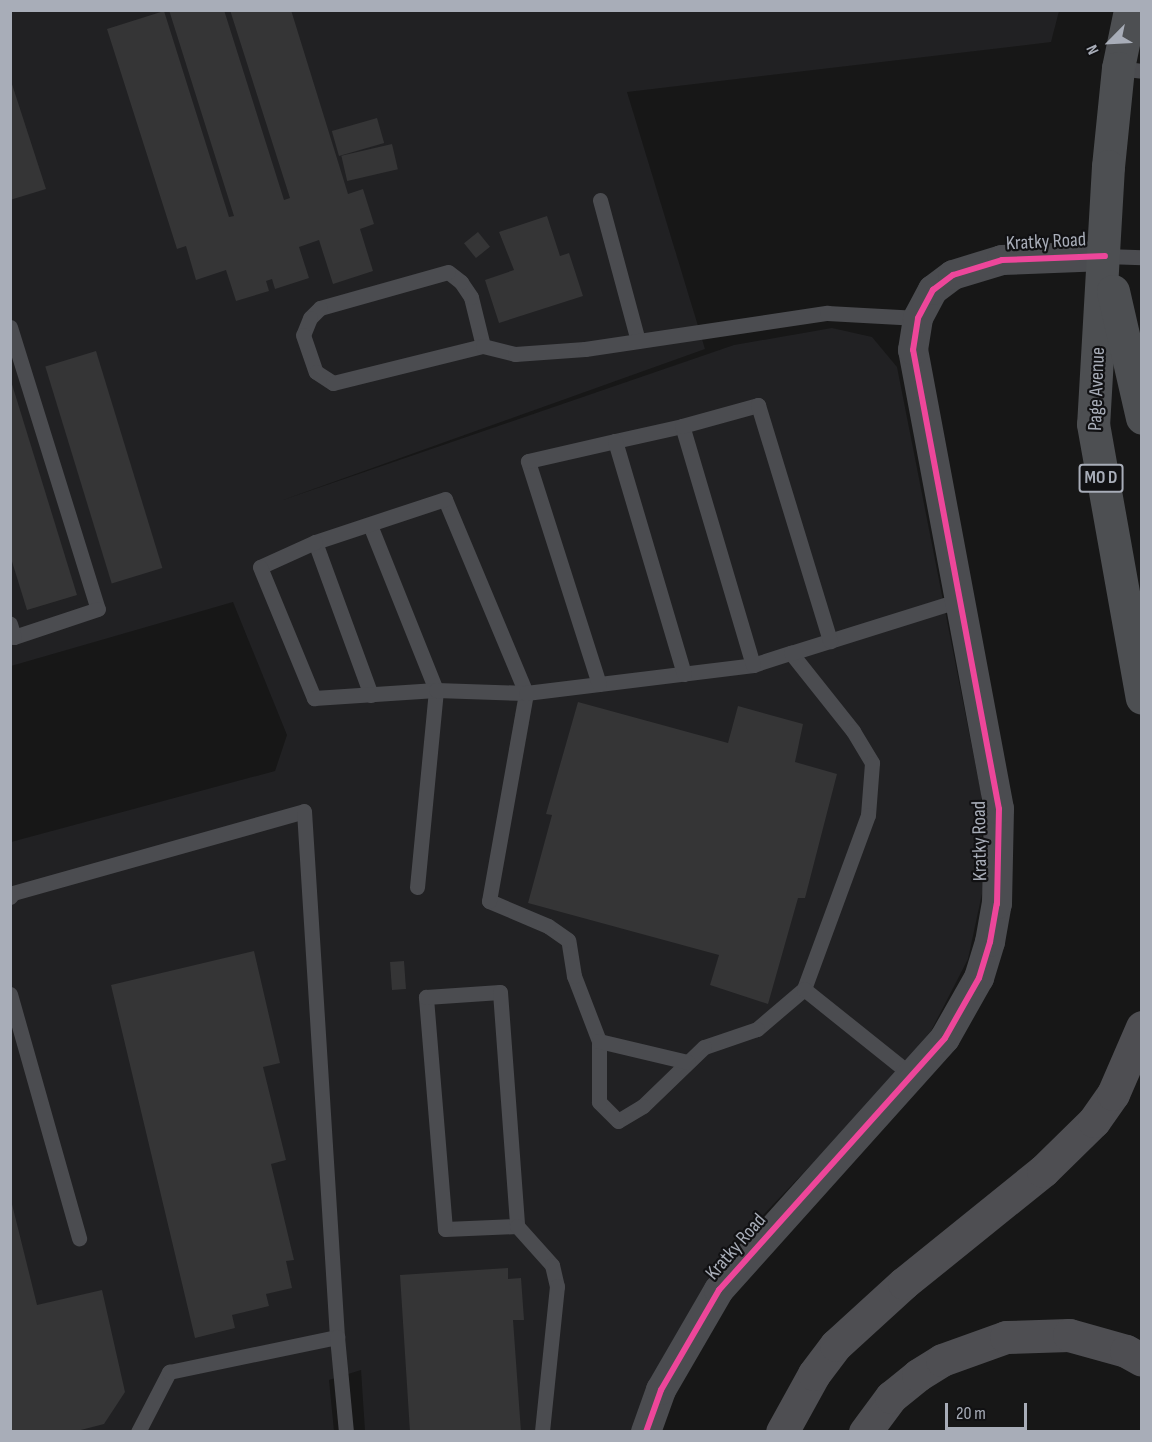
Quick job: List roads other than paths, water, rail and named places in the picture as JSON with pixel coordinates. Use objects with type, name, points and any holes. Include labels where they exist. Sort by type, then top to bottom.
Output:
[{"type":"highway","points":[[782,1431],[814,1374],[843,1338],[1043,1171],[1094,1121],[1118,1083],[1142,1027]]},
{"type":"highway","points":[[865,1431],[891,1396],[918,1375],[942,1360],[1006,1337],[1069,1335],[1116,1348],[1142,1360]]},
{"type":"main road","name":"Page Avenue","points":[[1130,10],[1130,70],[1108,166],[1105,256],[1093,424],[1142,698]]},
{"type":"main road","name":"Page Avenue","points":[[1105,256],[1142,418]]},
{"type":"street","name":"Kratky Road","points":[[646,1431],[661,1390],[719,1290],[805,1191],[914,1077],[945,1038],[979,978],[997,904],[999,809],[913,350],[918,318],[933,290],[953,275],[1002,260],[1105,256]]},
{"type":"lane","points":[[600,200],[638,341]]},
{"type":"lane","points":[[1105,256],[1142,257]]},
{"type":"lane","points":[[483,346],[471,297],[448,272],[320,308],[310,318],[303,335],[316,372],[333,383],[483,346],[515,354],[638,341],[827,314],[918,318]]},
{"type":"lane","points":[[10,327],[98,609],[14,637],[10,624]]},
{"type":"lane","points":[[599,684],[528,461],[682,426],[758,405],[830,641]]},
{"type":"lane","points":[[682,426],[753,665]]},
{"type":"lane","points":[[615,441],[684,674]]},
{"type":"lane","points":[[791,653],[853,730],[872,763],[868,815],[804,989],[757,1029],[704,1047],[643,1106],[618,1121],[599,1102],[599,1041],[574,976],[568,940],[548,926],[489,902],[526,693],[445,499],[315,543],[260,567],[314,698],[436,690],[526,693],[753,665],[791,653],[830,641],[960,600]]},
{"type":"lane","points":[[370,525],[436,690],[417,887]]},
{"type":"lane","points":[[315,543],[372,695]]},
{"type":"lane","points":[[10,897],[13,893],[304,811],[337,1337],[346,1431]]},
{"type":"lane","points":[[804,989],[914,1077]]},
{"type":"lane","points":[[517,1226],[445,1229],[426,997],[500,992],[517,1226],[552,1265],[557,1286],[542,1431]]},
{"type":"lane","points":[[10,994],[79,1238]]},
{"type":"lane","points":[[599,1041],[688,1062]]},
{"type":"lane","points":[[138,1431],[169,1372],[337,1337]]}]
